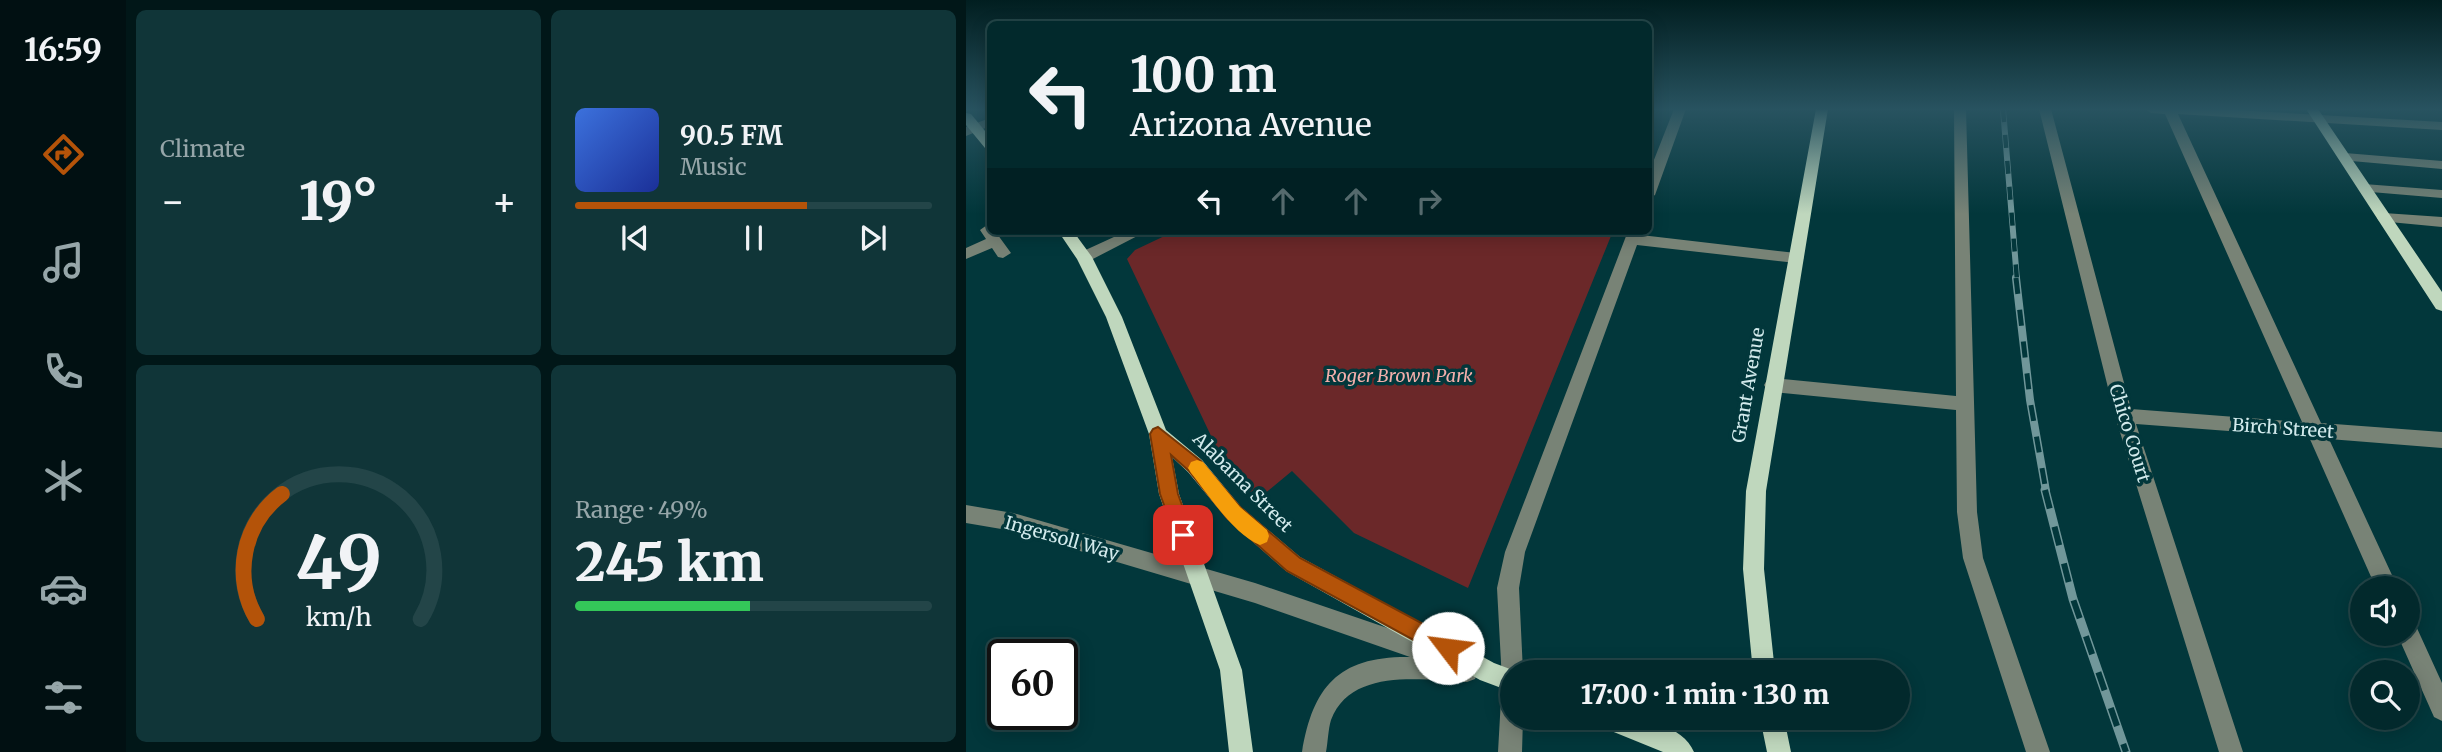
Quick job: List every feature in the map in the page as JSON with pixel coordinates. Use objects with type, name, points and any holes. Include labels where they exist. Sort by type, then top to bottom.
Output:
[{"type":"main road","name":"Grant Avenue","points":[[1762,660],[1758,635],[1752,521],[1816,144]]},
{"type":"main road","points":[[2335,144],[2442,305]]},
{"type":"main road","name":"Alabama Street","points":[[1068,235],[1084,257],[1114,317],[1158,434],[1195,466],[1234,513],[1293,564],[1500,676]]},
{"type":"main road","points":[[1158,434],[1169,494],[1231,670],[1241,752]]},
{"type":"main road","points":[[1639,730],[1668,741],[1682,752]]},
{"type":"main road","points":[[1774,730],[1779,752]]},
{"type":"street","points":[[1652,184],[1667,144]]},
{"type":"street","points":[[1961,144],[1967,512],[1973,558],[2038,752]]},
{"type":"street","name":"Chico Court","points":[[2054,144],[2124,416],[2231,752]]},
{"type":"street","points":[[2185,144],[2382,576]]},
{"type":"street","points":[[2344,157],[2442,165]]},
{"type":"street","points":[[2364,188],[2442,194]]},
{"type":"street","points":[[2384,218],[2442,222]]},
{"type":"street","points":[[1084,257],[1131,235]]},
{"type":"street","points":[[1511,660],[1508,588],[1514,552],[1634,235],[1796,258]]},
{"type":"street","points":[[966,254],[995,241]]},
{"type":"street","points":[[1773,385],[1965,404]]},
{"type":"street","name":"Birch Street","points":[[2124,416],[2442,440]]},
{"type":"street","name":"Ingersoll Way","points":[[966,514],[1013,522],[1198,575]]},
{"type":"street","name":"Alabama Street","points":[[1198,575],[1488,672]]},
{"type":"street","points":[[2413,646],[2442,709]]},
{"type":"street","points":[[1314,752],[1320,717],[1329,699],[1360,673],[1407,670],[1488,672]]},
{"type":"street","points":[[1510,752],[1511,730]]},
{"type":"green space","name":"Roger Brown Park","points":[[1167,235],[1611,235],[1468,588],[1354,533],[1292,471],[1257,500],[1222,459],[1127,259],[1135,250]]},
{"type":"railway","points":[[2006,144],[2017,280]]},
{"type":"railway","points":[[2016,278],[2030,400],[2046,491]]},
{"type":"railway","points":[[2045,490],[2073,599],[2126,752]]},
{"type":"slow traffic","points":[[1197,468],[1234,513],[1260,536]]},
{"type":"route","points":[[1183,535],[1169,494],[1158,434],[1195,466],[1234,513],[1293,564],[1448,648]]}]
